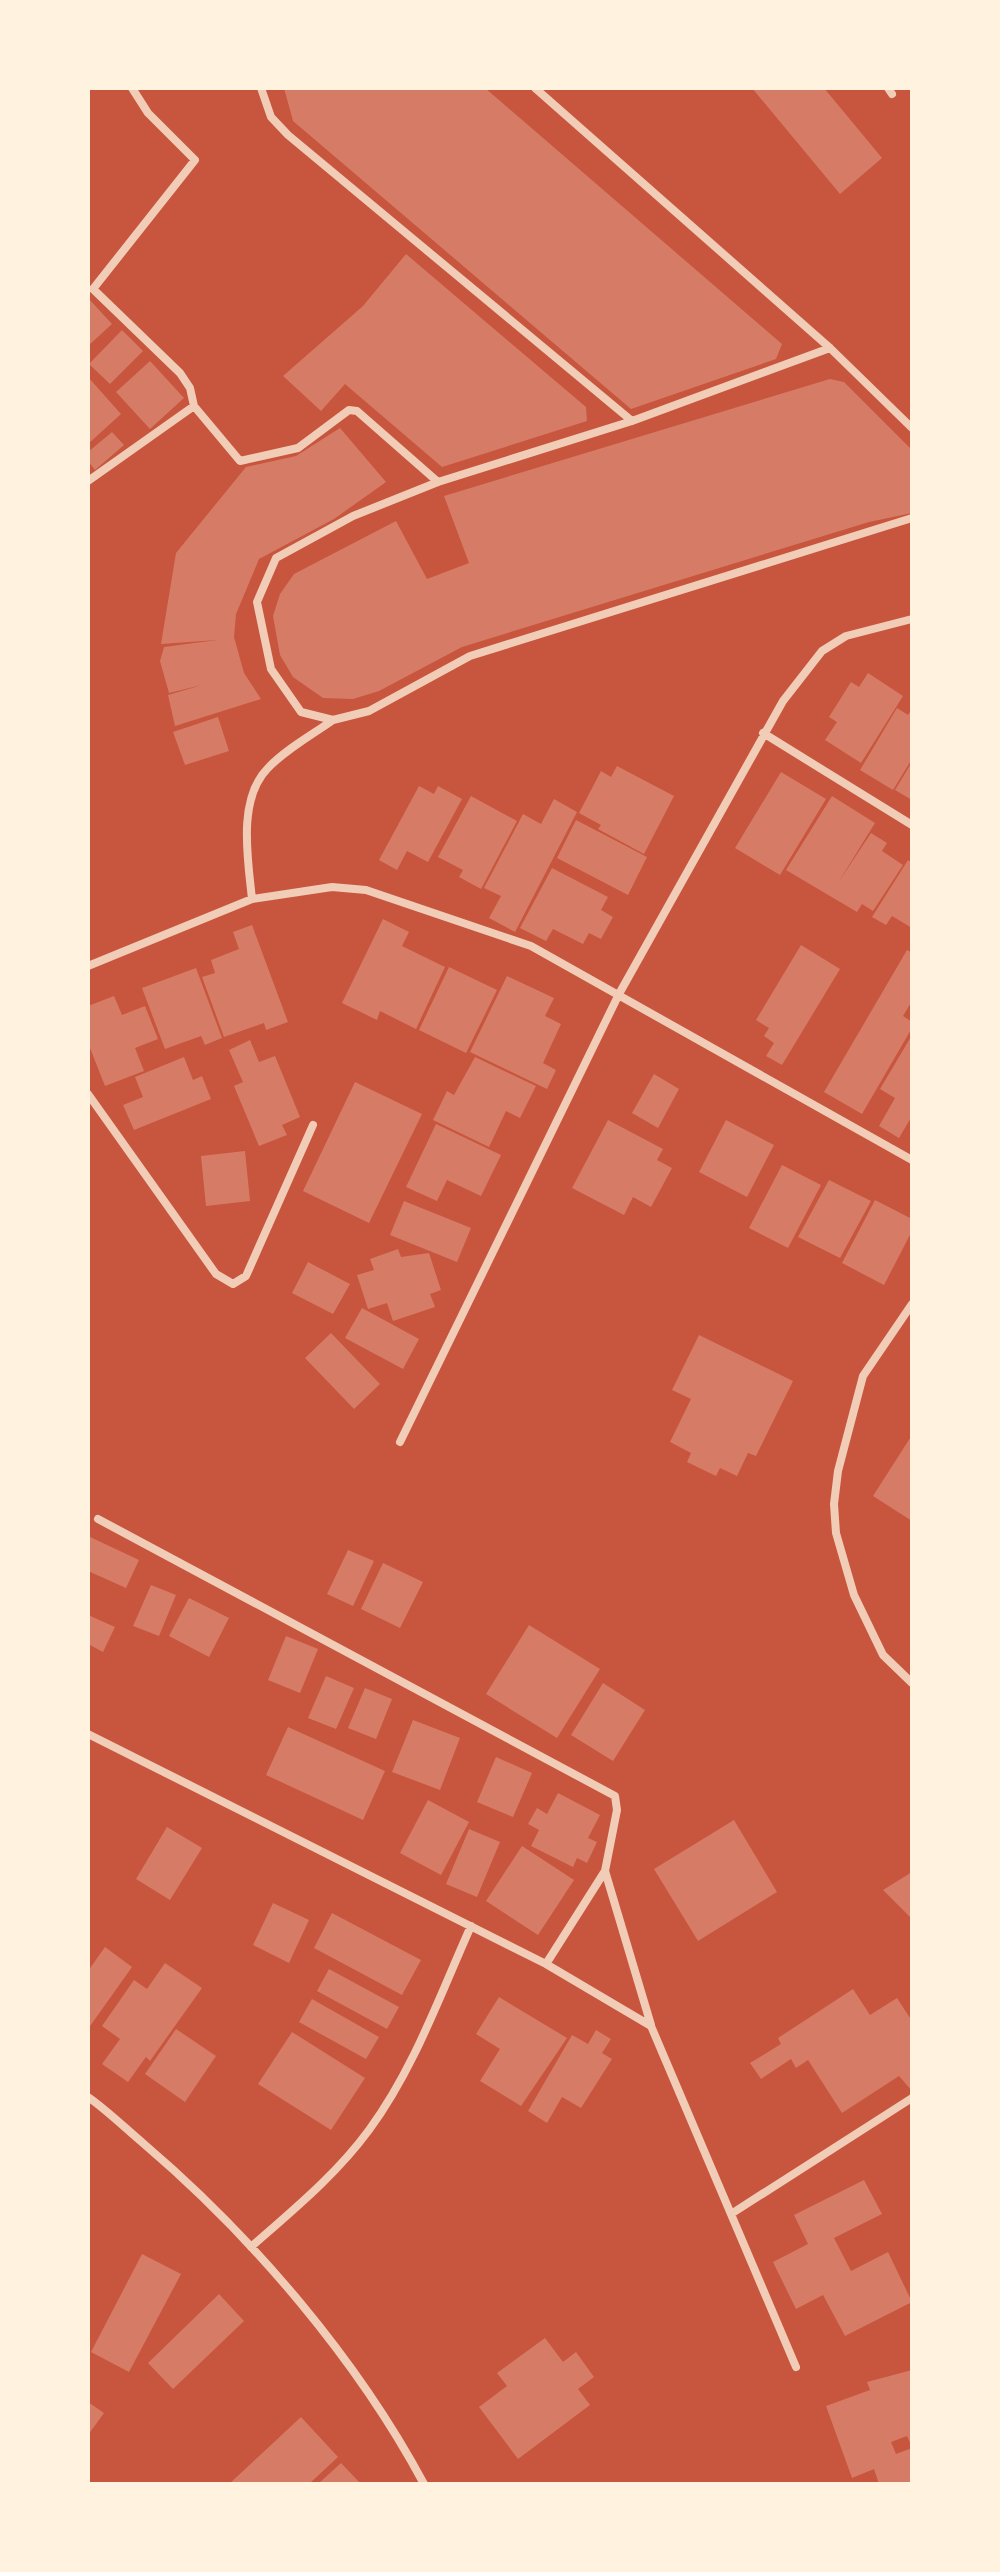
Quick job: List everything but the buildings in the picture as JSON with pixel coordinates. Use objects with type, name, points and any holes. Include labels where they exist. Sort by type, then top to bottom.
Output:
[{"type":"street","points":[[132,88],[148,113],[195,160],[91,285],[95,292],[180,373],[190,388],[194,406],[243,463],[298,448],[349,410],[357,411],[438,482]]},
{"type":"street","points":[[261,88],[271,117],[288,135],[632,421]]},
{"type":"street","points":[[535,88],[830,348],[912,428]]},
{"type":"street","points":[[333,720],[301,712],[271,669],[257,602],[276,558],[353,516],[438,482],[632,421],[830,348]]},
{"type":"street","points":[[88,481],[194,406]]},
{"type":"street","points":[[252,899],[247,851],[251,800],[267,769],[333,720],[369,711],[470,656],[912,518]]},
{"type":"street","points":[[400,1442],[619,994],[763,733],[799,678],[822,651],[846,636],[912,619]]},
{"type":"street","points":[[763,733],[912,825]]},
{"type":"street","points":[[88,966],[252,899],[332,887],[366,890],[531,946],[912,1160]]},
{"type":"street","points":[[88,1094],[216,1274],[233,1284],[246,1276],[313,1125]]},
{"type":"street","points":[[912,1304],[863,1376],[838,1471],[834,1504],[836,1533],[854,1595],[883,1655],[912,1683]]},
{"type":"street","points":[[98,1519],[612,1792],[617,1810],[605,1871],[546,1964]]},
{"type":"street","points":[[88,1734],[546,1964],[651,2026]]},
{"type":"street","points":[[605,1871],[651,2026],[796,2367]]},
{"type":"street","points":[[251,2247],[329,2178],[369,2130],[402,2080],[471,1926]]},
{"type":"street","points":[[88,2097],[182,2176],[251,2247],[349,2366],[424,2484]]},
{"type":"street","points":[[731,2214],[912,2098]]}]
